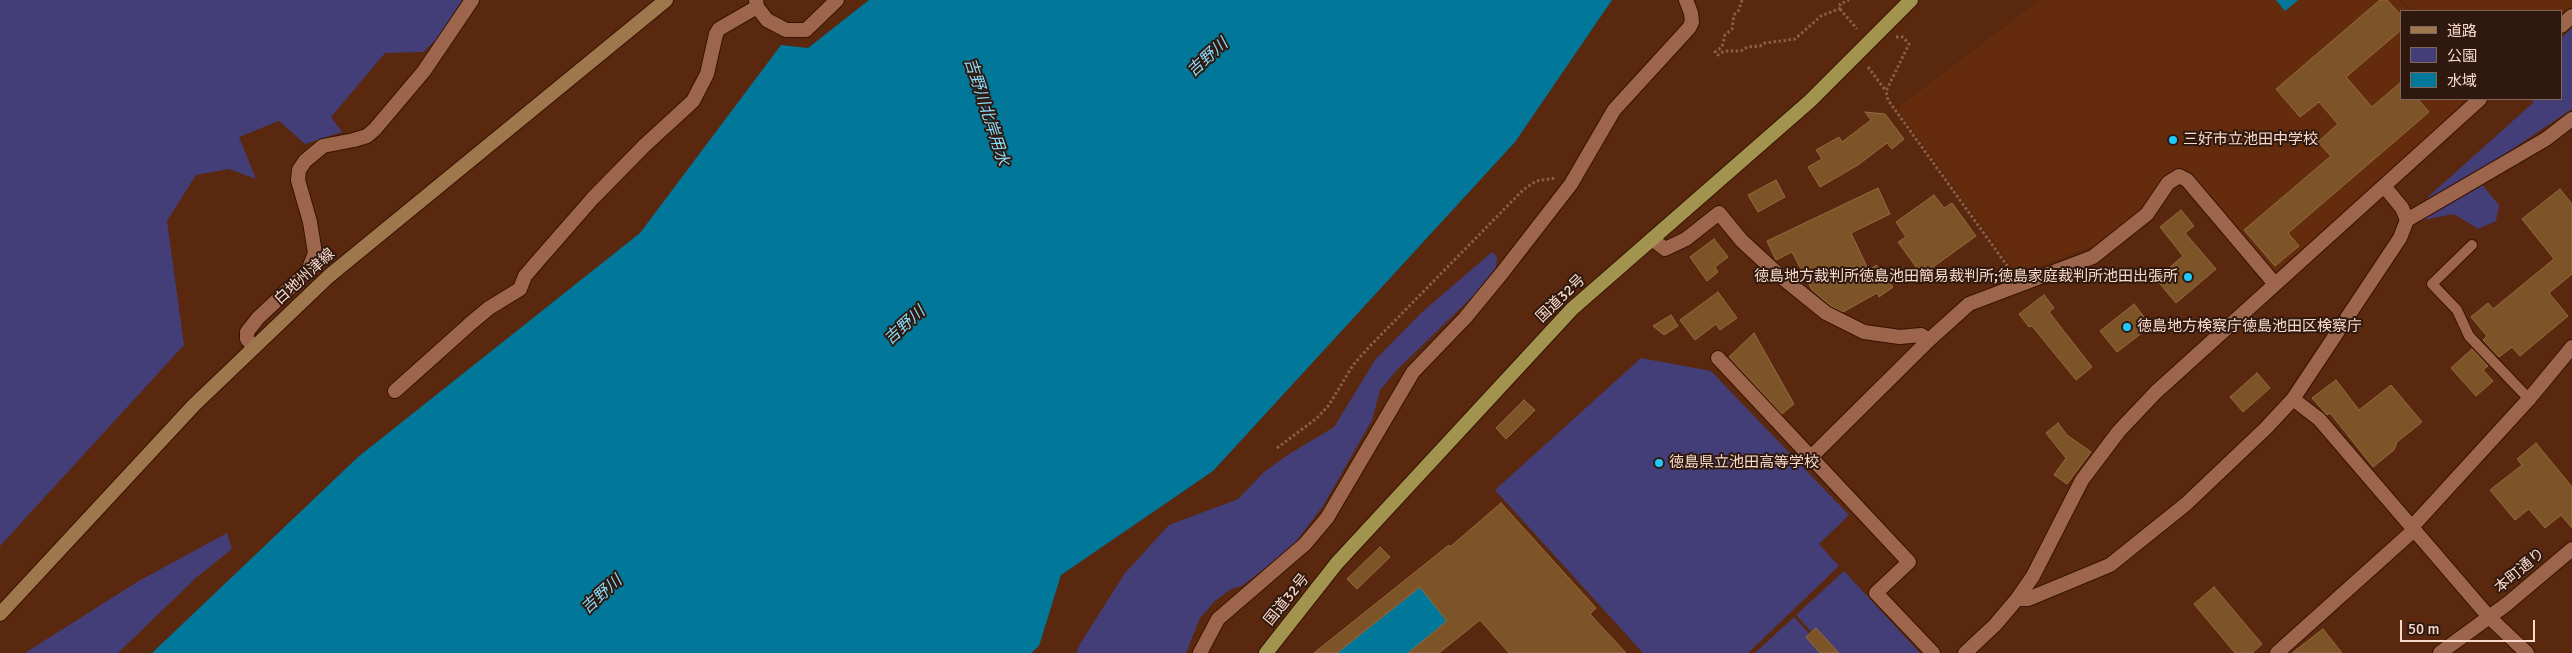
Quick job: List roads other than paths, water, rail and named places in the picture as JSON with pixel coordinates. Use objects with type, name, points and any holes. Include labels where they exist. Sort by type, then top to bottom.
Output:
[{"type":"highway","name":"国道32号","points":[[1266,653],[1337,563],[1481,405],[1572,309],[1810,101],[1912,0]]},
{"type":"main road","name":"白地州津線","points":[[0,614],[194,405],[253,346],[328,276],[666,0]]},
{"type":"street","points":[[253,346],[247,339],[247,332],[258,318],[308,271],[315,253],[310,222],[298,180],[299,170],[305,161],[323,146],[354,140],[366,136],[375,129],[424,70],[472,0]]},
{"type":"street","points":[[396,391],[477,318],[520,289],[525,276],[593,198],[644,146],[693,101],[707,74],[716,34],[719,29],[756,3],[767,20],[786,30],[806,30],[837,0]]},
{"type":"street","points":[[1200,653],[1218,619],[1305,544],[1327,518],[1413,372],[1465,318],[1571,184],[1614,110],[1689,28],[1692,22],[1686,0]]},
{"type":"street","points":[[2562,25],[2572,16]]},
{"type":"street","points":[[1965,653],[2017,600],[2032,576],[2082,480],[2119,431],[2156,392],[2479,100]]},
{"type":"street","points":[[2017,600],[2028,599],[2110,565],[2186,504],[2266,428],[2293,399],[2400,238],[2407,220],[2546,139],[2572,120]]},
{"type":"street","points":[[1812,456],[1929,340],[1969,304],[2093,258],[2147,214],[2168,183],[2180,176],[2187,180],[2276,284]]},
{"type":"street","points":[[2384,186],[2402,208],[2407,220]]},
{"type":"street","points":[[1652,239],[1665,249],[1686,239],[1719,213],[1742,241],[1778,275],[1826,313],[1864,332],[1900,337],[1922,335],[1929,340]]},
{"type":"street","points":[[2277,653],[2412,529],[2529,399],[2572,347]]},
{"type":"street","points":[[1718,358],[1812,456],[1909,562],[1876,593],[1933,653]]},
{"type":"street","points":[[2293,399],[2318,419],[2489,617],[2527,653]]},
{"type":"street","name":"本町通り","points":[[2440,653],[2489,617],[2572,549]]},
{"type":"lane","points":[[2472,245],[2432,284],[2456,310],[2469,336],[2529,399]]},
{"type":"water","points":[[869,0],[1612,0],[1515,142],[1213,471],[1061,575],[1039,646],[1031,653],[152,653],[358,457],[640,233],[781,45],[808,48]]},
{"type":"water","points":[[2276,0],[2298,0],[2285,11]]},
{"type":"water","points":[[1420,587],[1447,621],[1408,653],[1337,653]]},
{"type":"place","name":"三好市立池田中学校","points":[[2173,140]]},
{"type":"place","name":"徳島地方裁判所徳島池田簡易裁判所;徳島家庭裁判所池田出張所","points":[[2188,277]]},
{"type":"place","name":"徳島地方検察庁徳島池田区検察庁","points":[[2127,327]]},
{"type":"place","name":"徳島県立池田高等学校","points":[[1659,463]]},
{"type":"water label","name":"吉野川","points":[[1208,58]]},
{"type":"water label","name":"吉野川北岸用水","points":[[986,112]]},
{"type":"water label","name":"吉野川","points":[[905,326]]},
{"type":"water label","name":"吉野川","points":[[602,595]]}]
